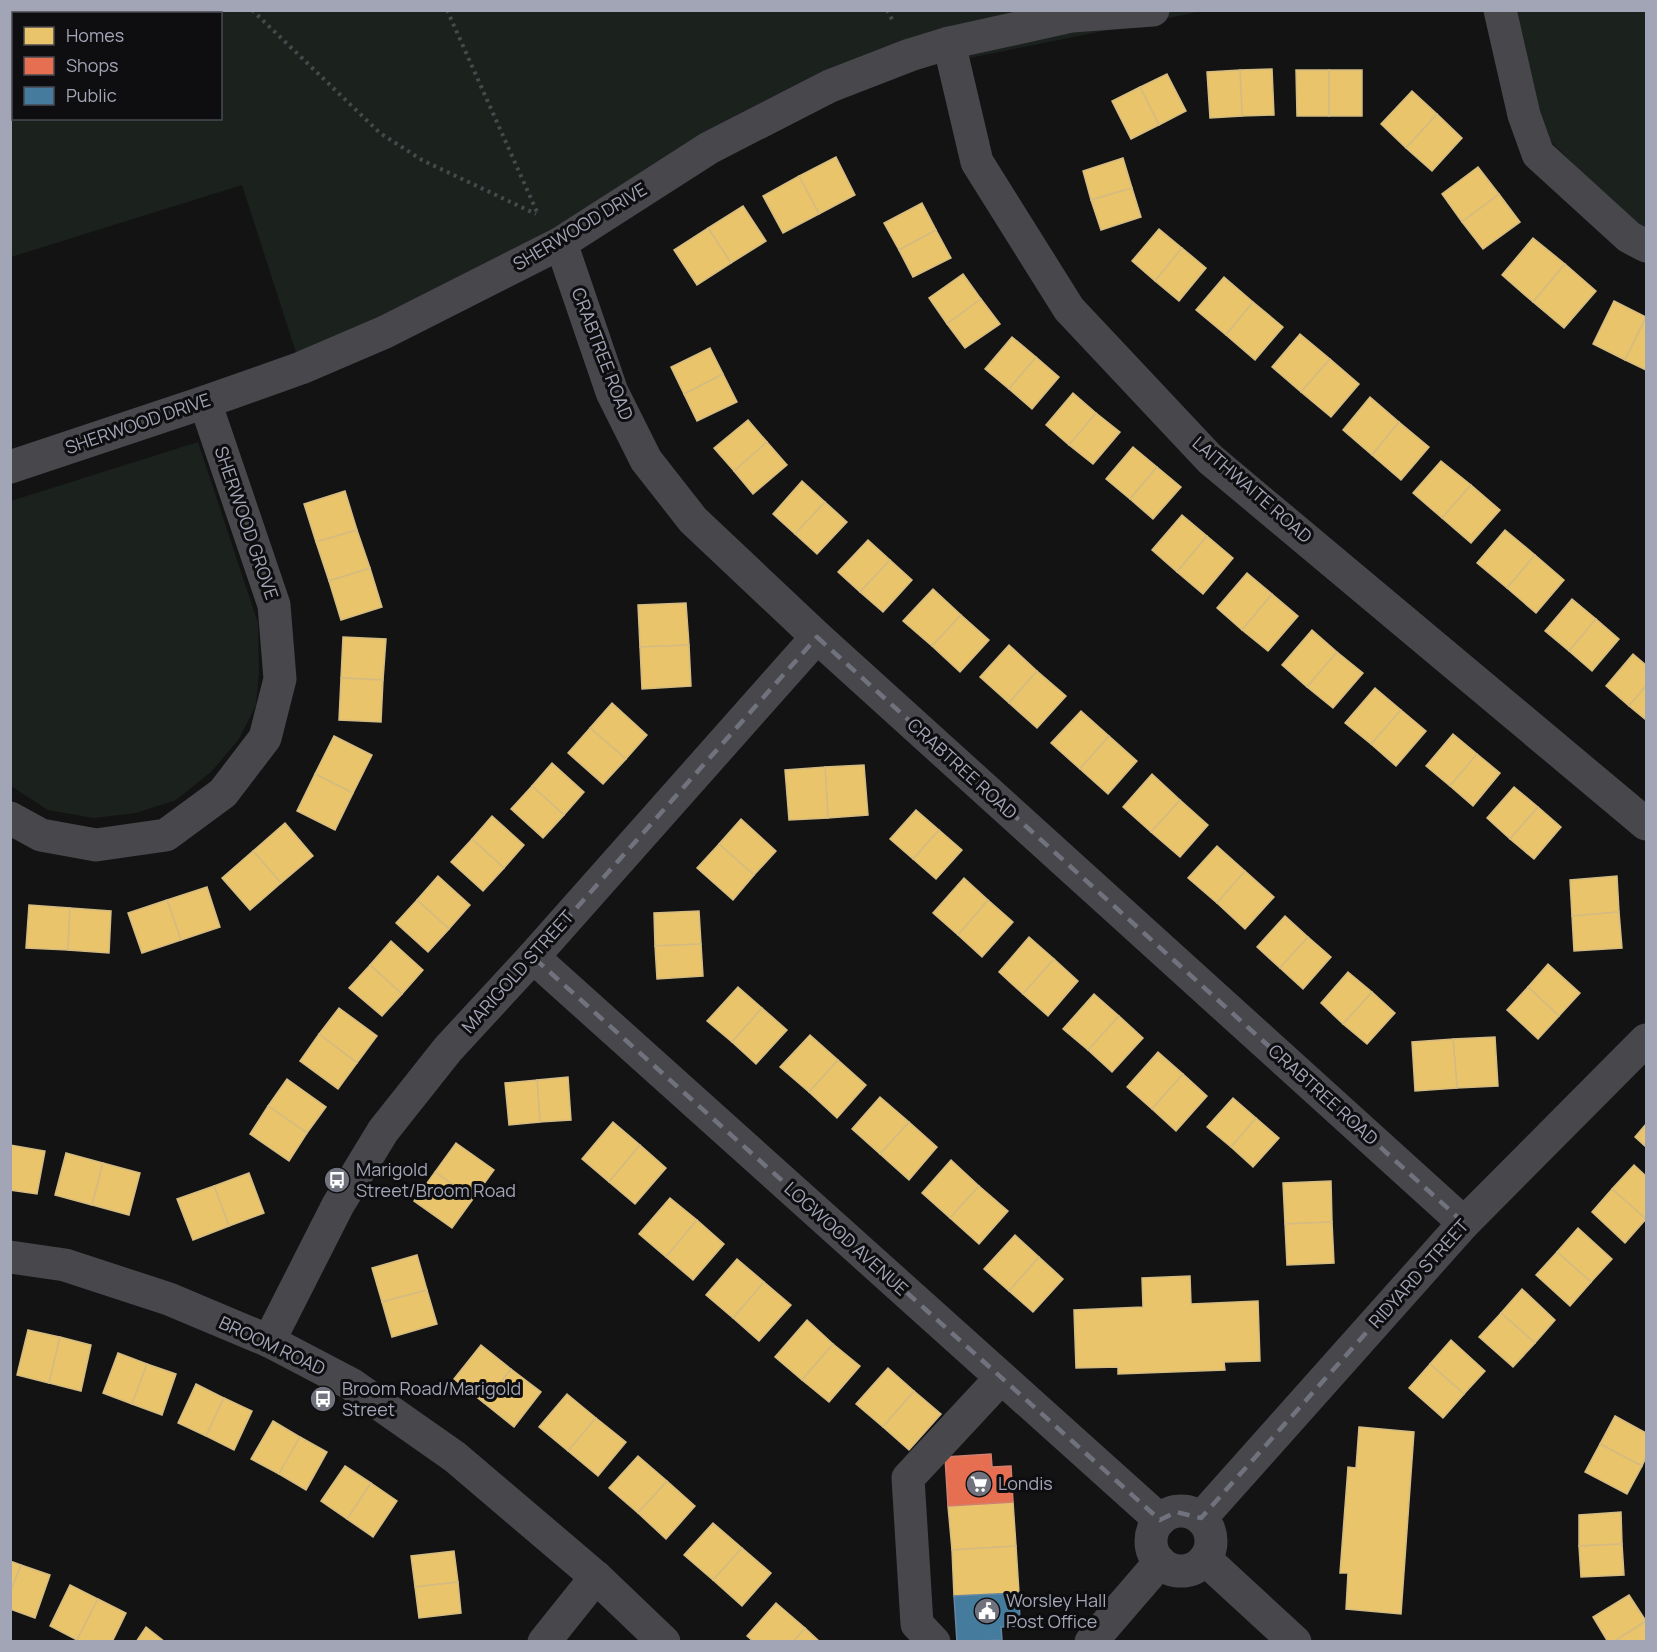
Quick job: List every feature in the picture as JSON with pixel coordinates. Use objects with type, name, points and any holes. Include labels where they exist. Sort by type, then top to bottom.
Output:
[{"type":"street","name":"SHERWOOD DRIVE","points":[[10,467],[302,368],[385,332],[561,243],[709,148],[830,86],[909,55],[949,43],[1072,16],[1153,10]]},
{"type":"street","points":[[1500,10],[1524,115],[1538,154],[1629,237],[1647,246]]},
{"type":"street","name":"LAITHWAITE ROAD","points":[[949,43],[977,162],[1069,309],[1210,459],[1647,824]]},
{"type":"street","name":"CRABTREE ROAD","points":[[561,243],[612,392],[646,459],[693,520],[817,637],[1464,1223]]},
{"type":"street","name":"SHERWOOD GROVE","points":[[10,818],[41,835],[96,845],[166,835],[223,793],[265,738],[280,680],[274,605],[205,402]]},
{"type":"street","name":"MARIGOLD STREET","points":[[269,1341],[338,1205],[383,1131],[447,1049],[817,637]]},
{"type":"street","name":"LOGWOOD AVENUE","points":[[532,957],[1160,1520]]},
{"type":"street","name":"RIDYARD STREET","points":[[1201,1518],[1464,1223],[1647,1040]]},
{"type":"street","name":"BROOM ROAD","points":[[10,1257],[65,1265],[169,1299],[269,1341],[351,1384],[455,1457],[596,1577],[664,1641]]},
{"type":"street","points":[[934,1641],[917,1624],[908,1478],[1001,1378]]},
{"type":"street","points":[[1185,1511],[1201,1518],[1210,1534],[1206,1559],[1198,1566],[1178,1571],[1160,1562],[1152,1546],[1154,1528],[1160,1520],[1167,1515],[1185,1511]]},
{"type":"street","points":[[1206,1559],[1295,1641]]},
{"type":"street","points":[[1091,1641],[1160,1562]]},
{"type":"street","points":[[544,1641],[596,1577]]},
{"type":"path","points":[[252,10],[380,133],[422,160],[538,214],[447,10]]},
{"type":"highlighted area","points":[[817,637],[1464,1223],[1201,1518],[1176,1512],[1160,1520],[533,957]]},
{"type":"shaded area","points":[[11,11],[1203,11],[830,86],[301,368],[242,185],[11,257]]},
{"type":"shaded area","points":[[1518,11],[1646,11],[1646,236],[1524,115]]},
{"type":"shaded area","points":[[198,442],[258,623],[259,673],[256,705],[239,739],[211,772],[176,800],[136,813],[93,818],[48,810],[11,786],[11,501]]},
{"type":"building: Homes","points":[[1272,69],[1274,115],[1242,116],[1240,70]]},
{"type":"building: Homes","points":[[1240,70],[1242,116],[1210,118],[1207,72]]},
{"type":"building: Homes","points":[[1296,70],[1329,70],[1329,116],[1297,116]]},
{"type":"building: Homes","points":[[1329,70],[1362,70],[1362,116],[1329,116]]},
{"type":"building: Homes","points":[[1167,74],[1186,111],[1159,125],[1140,87]]},
{"type":"building: Homes","points":[[1140,87],[1159,125],[1131,139],[1112,101]]},
{"type":"building: Homes","points":[[1412,91],[1437,114],[1406,148],[1381,124]]},
{"type":"building: Homes","points":[[1437,114],[1462,138],[1432,171],[1406,148]]},
{"type":"building: Homes","points":[[836,157],[855,195],[819,214],[799,176]]},
{"type":"building: Homes","points":[[1123,158],[1132,188],[1091,200],[1083,171]]},
{"type":"building: Homes","points":[[1478,167],[1499,194],[1462,222],[1442,194]]},
{"type":"building: Homes","points":[[799,176],[819,214],[783,233],[763,196]]},
{"type":"building: Homes","points":[[1132,188],[1141,217],[1101,230],[1091,200]]},
{"type":"building: Homes","points":[[1499,194],[1520,222],[1483,249],[1462,222]]},
{"type":"building: Homes","points":[[922,203],[936,230],[899,250],[884,223]]},
{"type":"building: Homes","points":[[743,206],[766,241],[731,263],[708,228]]},
{"type":"building: Homes","points":[[708,228],[731,263],[697,285],[674,250]]},
{"type":"building: Homes","points":[[1159,229],[1182,248],[1155,281],[1132,261]]},
{"type":"building: Homes","points":[[936,230],[951,258],[913,277],[899,250]]},
{"type":"building: Homes","points":[[1533,238],[1565,264],[1533,302],[1502,275]]},
{"type":"building: Homes","points":[[1182,248],[1206,268],[1179,301],[1155,281]]},
{"type":"building: Homes","points":[[1565,264],[1596,291],[1564,328],[1533,302]]},
{"type":"building: Homes","points":[[963,274],[981,299],[947,324],[929,298]]},
{"type":"building: Homes","points":[[1224,277],[1253,302],[1226,335],[1196,310]]},
{"type":"building: Homes","points":[[981,299],[1000,324],[965,348],[947,324]]},
{"type":"building: Homes","points":[[1614,301],[1646,317],[1625,360],[1593,344]]},
{"type":"building: Homes","points":[[1253,302],[1283,327],[1255,360],[1226,335]]},
{"type":"building: Homes","points":[[1646,317],[1646,370],[1625,360]]},
{"type":"building: Homes","points":[[1300,334],[1330,359],[1301,392],[1272,367]]},
{"type":"building: Homes","points":[[1012,337],[1036,357],[1009,389],[985,369]]},
{"type":"building: Homes","points":[[710,348],[723,374],[684,394],[671,367]]},
{"type":"building: Homes","points":[[1036,357],[1059,377],[1032,409],[1009,389]]},
{"type":"building: Homes","points":[[1330,359],[1359,384],[1331,417],[1301,392]]},
{"type":"building: Homes","points":[[723,374],[737,402],[697,421],[684,394]]},
{"type":"building: Homes","points":[[1073,393],[1096,413],[1069,445],[1046,425]]},
{"type":"building: Homes","points":[[1370,397],[1399,422],[1372,455],[1343,430]]},
{"type":"building: Homes","points":[[1096,413],[1120,432],[1093,464],[1069,445]]},
{"type":"building: Homes","points":[[748,420],[767,442],[734,471],[714,448]]},
{"type":"building: Homes","points":[[1399,422],[1429,447],[1401,480],[1372,455]]},
{"type":"building: Homes","points":[[767,442],[787,465],[753,494],[734,471]]},
{"type":"building: Homes","points":[[1133,447],[1157,467],[1130,499],[1106,479]]},
{"type":"building: Homes","points":[[1441,461],[1471,485],[1442,518],[1413,493]]},
{"type":"building: Homes","points":[[1157,467],[1181,487],[1153,519],[1130,499]]},
{"type":"building: Homes","points":[[802,481],[825,502],[795,534],[773,514]]},
{"type":"building: Homes","points":[[1471,485],[1500,510],[1471,543],[1442,518]]},
{"type":"building: Homes","points":[[345,491],[357,530],[316,542],[304,504]]},
{"type":"building: Homes","points":[[825,502],[847,522],[817,554],[795,534]]},
{"type":"building: Homes","points":[[1182,515],[1207,536],[1177,572],[1152,550]]},
{"type":"building: Homes","points":[[357,530],[370,568],[329,581],[316,542]]},
{"type":"building: Homes","points":[[1505,530],[1535,555],[1507,588],[1477,563]]},
{"type":"building: Homes","points":[[1207,536],[1233,558],[1203,594],[1177,572]]},
{"type":"building: Homes","points":[[868,540],[890,560],[860,592],[838,572]]},
{"type":"building: Homes","points":[[1535,555],[1564,580],[1536,613],[1507,588]]},
{"type":"building: Homes","points":[[890,560],[912,580],[883,612],[860,592]]},
{"type":"building: Homes","points":[[370,568],[382,607],[341,620],[329,581]]},
{"type":"building: Homes","points":[[1247,573],[1272,594],[1242,630],[1217,608]]},
{"type":"building: Homes","points":[[933,589],[961,615],[932,646],[903,621]]},
{"type":"building: Homes","points":[[1272,594],[1298,616],[1268,651],[1242,630]]},
{"type":"building: Homes","points":[[1572,599],[1596,619],[1569,651],[1545,631]]},
{"type":"building: Homes","points":[[686,603],[689,645],[640,647],[638,605]]},
{"type":"building: Homes","points":[[961,615],[989,640],[960,672],[932,646]]},
{"type":"building: Homes","points":[[1596,619],[1619,639],[1592,671],[1569,651]]},
{"type":"building: Homes","points":[[1312,630],[1337,652],[1307,687],[1282,665]]},
{"type":"building: Homes","points":[[343,637],[386,639],[383,680],[341,678]]},
{"type":"building: Homes","points":[[689,645],[691,686],[642,689],[640,647]]},
{"type":"building: Homes","points":[[1009,645],[1037,671],[1009,703],[980,677]]},
{"type":"building: Homes","points":[[1337,652],[1363,673],[1333,708],[1307,687]]},
{"type":"building: Homes","points":[[1633,654],[1646,665],[1646,686],[1629,706],[1606,686]]},
{"type":"building: Homes","points":[[1037,671],[1066,696],[1037,728],[1009,703]]},
{"type":"building: Homes","points":[[341,678],[383,680],[381,722],[339,720]]},
{"type":"building: Homes","points":[[1646,686],[1646,720],[1629,706]]},
{"type":"building: Homes","points":[[1375,688],[1401,710],[1371,744],[1345,723]]},
{"type":"building: Homes","points":[[612,703],[647,735],[626,759],[590,728]]},
{"type":"building: Homes","points":[[1401,710],[1426,731],[1396,766],[1371,744]]},
{"type":"building: Homes","points":[[1081,711],[1109,736],[1080,769],[1051,743]]},
{"type":"building: Homes","points":[[590,728],[626,759],[603,784],[568,753]]},
{"type":"building: Homes","points":[[1453,734],[1477,754],[1450,786],[1426,766]]},
{"type":"building: Homes","points":[[334,736],[372,755],[353,793],[315,774]]},
{"type":"building: Homes","points":[[1109,736],[1137,761],[1108,794],[1080,769]]},
{"type":"building: Homes","points":[[1477,754],[1500,773],[1473,806],[1450,786]]},
{"type":"building: Homes","points":[[552,763],[584,792],[564,815],[532,786]]},
{"type":"building: Homes","points":[[864,765],[868,815],[828,818],[825,767]]},
{"type":"building: Homes","points":[[825,767],[828,818],[789,820],[785,770]]},
{"type":"building: Homes","points":[[315,774],[353,793],[335,830],[297,811]]},
{"type":"building: Homes","points":[[1152,774],[1180,800],[1151,832],[1123,807]]},
{"type":"building: Homes","points":[[532,786],[564,815],[543,838],[511,809]]},
{"type":"building: Homes","points":[[1514,787],[1538,807],[1510,839],[1487,818]]},
{"type":"building: Homes","points":[[1180,800],[1208,825],[1180,857],[1151,832]]},
{"type":"building: Homes","points":[[1538,807],[1561,827],[1534,859],[1510,839]]},
{"type":"building: Homes","points":[[916,810],[939,830],[913,859],[890,839]]},
{"type":"building: Homes","points":[[492,816],[524,845],[504,868],[472,839]]},
{"type":"building: Homes","points":[[741,819],[776,851],[754,875],[719,844]]},
{"type":"building: Homes","points":[[285,823],[313,856],[281,883],[253,851]]},
{"type":"building: Homes","points":[[939,830],[962,850],[936,879],[913,859]]},
{"type":"building: Homes","points":[[472,839],[504,868],[483,891],[451,862]]},
{"type":"building: Homes","points":[[719,844],[754,875],[733,900],[697,868]]},
{"type":"building: Homes","points":[[1217,846],[1245,871],[1217,903],[1188,878]]},
{"type":"building: Homes","points":[[253,851],[281,883],[250,910],[222,878]]},
{"type":"building: Homes","points":[[1245,871],[1274,897],[1245,929],[1217,903]]},
{"type":"building: Homes","points":[[438,876],[470,905],[449,929],[417,900]]},
{"type":"building: Homes","points":[[1617,876],[1619,912],[1572,916],[1570,880]]},
{"type":"building: Homes","points":[[964,878],[988,900],[958,935],[933,913]]},
{"type":"building: Homes","points":[[207,887],[220,927],[181,940],[167,900]]},
{"type":"building: Homes","points":[[167,900],[181,940],[142,953],[128,913]]},
{"type":"building: Homes","points":[[417,900],[449,929],[428,952],[396,923]]},
{"type":"building: Homes","points":[[988,900],[1013,922],[982,957],[958,935]]},
{"type":"building: Homes","points":[[29,905],[70,908],[68,950],[26,948]]},
{"type":"building: Homes","points":[[70,908],[111,911],[109,953],[68,950]]},
{"type":"building: Homes","points":[[699,911],[701,944],[655,946],[654,913]]},
{"type":"building: Homes","points":[[1619,912],[1622,948],[1574,951],[1572,916]]},
{"type":"building: Homes","points":[[1285,916],[1308,937],[1280,968],[1257,947]]},
{"type":"building: Homes","points":[[1029,937],[1054,959],[1023,994],[999,972]]},
{"type":"building: Homes","points":[[1308,937],[1331,957],[1303,989],[1280,968]]},
{"type":"building: Homes","points":[[391,941],[423,970],[402,994],[370,965]]},
{"type":"building: Homes","points":[[701,944],[703,976],[657,979],[655,946]]},
{"type":"building: Homes","points":[[1054,959],[1078,981],[1048,1016],[1023,994]]},
{"type":"building: Homes","points":[[1548,964],[1580,993],[1559,1016],[1528,987]]},
{"type":"building: Homes","points":[[370,965],[402,994],[382,1016],[349,988]]},
{"type":"building: Homes","points":[[1348,972],[1372,992],[1343,1024],[1321,1003]]},
{"type":"building: Homes","points":[[738,987],[762,1008],[732,1042],[707,1021]]},
{"type":"building: Homes","points":[[1528,987],[1559,1016],[1538,1039],[1507,1010]]},
{"type":"building: Homes","points":[[1372,992],[1395,1013],[1367,1044],[1343,1024]]},
{"type":"building: Homes","points":[[1094,994],[1119,1016],[1088,1050],[1063,1029]]},
{"type":"building: Homes","points":[[339,1008],[377,1036],[357,1063],[319,1034]]},
{"type":"building: Homes","points":[[762,1008],[787,1030],[756,1064],[732,1042]]},
{"type":"building: Homes","points":[[1119,1016],[1143,1038],[1112,1072],[1088,1050]]},
{"type":"building: Homes","points":[[319,1034],[357,1063],[338,1089],[300,1061]]},
{"type":"building: Homes","points":[[810,1035],[838,1060],[809,1092],[780,1067]]},
{"type":"building: Homes","points":[[1495,1037],[1498,1086],[1457,1088],[1453,1039]]},
{"type":"building: Homes","points":[[1453,1039],[1457,1088],[1415,1091],[1412,1042]]},
{"type":"building: Homes","points":[[1158,1052],[1183,1074],[1152,1109],[1127,1087]]},
{"type":"building: Homes","points":[[838,1060],[866,1085],[837,1118],[809,1092]]},
{"type":"building: Homes","points":[[1183,1074],[1207,1096],[1176,1131],[1152,1109]]},
{"type":"building: Homes","points":[[568,1077],[571,1120],[540,1122],[537,1080]]},
{"type":"building: Homes","points":[[287,1079],[326,1107],[307,1133],[268,1106]]},
{"type":"building: Homes","points":[[537,1080],[540,1122],[509,1125],[505,1083]]},
{"type":"building: Homes","points":[[880,1097],[909,1122],[880,1154],[852,1129]]},
{"type":"building: Homes","points":[[1233,1098],[1256,1118],[1231,1147],[1207,1127]]},
{"type":"building: Homes","points":[[268,1106],[307,1133],[289,1161],[250,1134]]},
{"type":"building: Homes","points":[[1256,1118],[1279,1138],[1253,1167],[1231,1147]]},
{"type":"building: Homes","points":[[613,1122],[640,1145],[609,1182],[582,1159]]},
{"type":"building: Homes","points":[[909,1122],[937,1147],[909,1180],[880,1154]]},
{"type":"building: Homes","points":[[1646,1124],[1646,1147],[1635,1137]]},
{"type":"building: Homes","points":[[456,1143],[494,1170],[473,1199],[435,1172]]},
{"type":"building: Homes","points":[[10,1145],[45,1151],[37,1194],[10,1190]]},
{"type":"building: Homes","points":[[640,1145],[666,1168],[635,1204],[609,1182]]},
{"type":"building: Homes","points":[[66,1153],[103,1163],[92,1205],[55,1195]]},
{"type":"building: Homes","points":[[951,1160],[979,1186],[950,1218],[922,1193]]},
{"type":"building: Homes","points":[[103,1163],[140,1173],[129,1215],[92,1205]]},
{"type":"building: Homes","points":[[1634,1165],[1646,1176],[1646,1219],[1612,1189]]},
{"type":"building: Homes","points":[[435,1172],[473,1199],[452,1228],[414,1201]]},
{"type":"building: Homes","points":[[249,1173],[264,1213],[229,1226],[214,1186]]},
{"type":"building: Homes","points":[[1331,1181],[1332,1222],[1285,1224],[1283,1183]]},
{"type":"building: Homes","points":[[214,1186],[229,1226],[193,1240],[177,1199]]},
{"type":"building: Homes","points":[[979,1186],[1008,1211],[979,1244],[950,1218]]},
{"type":"building: Homes","points":[[1612,1189],[1646,1219],[1625,1243],[1592,1212]]},
{"type":"building: Homes","points":[[670,1198],[697,1220],[666,1257],[639,1234]]},
{"type":"building: Homes","points":[[697,1220],[724,1244],[693,1280],[666,1257]]},
{"type":"building: Homes","points":[[1332,1222],[1334,1263],[1287,1265],[1285,1224]]},
{"type":"building: Homes","points":[[1578,1228],[1612,1259],[1591,1282],[1557,1252]]},
{"type":"building: Homes","points":[[1015,1235],[1039,1257],[1009,1291],[984,1269]]},
{"type":"building: Homes","points":[[1557,1252],[1591,1282],[1570,1306],[1536,1275]]},
{"type":"building: Homes","points":[[417,1255],[427,1290],[382,1302],[372,1268]]},
{"type":"building: Homes","points":[[1039,1257],[1063,1279],[1033,1312],[1009,1291]]},
{"type":"building: Homes","points":[[737,1259],[764,1282],[733,1318],[706,1295]]},
{"type":"building: Homes","points":[[1190,1276],[1191,1304],[1258,1301],[1260,1361],[1224,1362],[1225,1370],[1118,1374],[1118,1367],[1076,1368],[1074,1310],[1143,1307],[1142,1278]]},
{"type":"building: Homes","points":[[764,1282],[791,1305],[759,1341],[733,1318]]},
{"type":"building: Homes","points":[[1522,1289],[1555,1320],[1535,1343],[1501,1313]]},
{"type":"building: Homes","points":[[427,1290],[437,1324],[392,1337],[382,1302]]},
{"type":"building: Homes","points":[[1501,1313],[1535,1343],[1513,1367],[1479,1337]]},
{"type":"building: Homes","points":[[807,1320],[833,1344],[802,1380],[775,1357]]},
{"type":"building: Homes","points":[[28,1330],[60,1337],[49,1383],[17,1375]]},
{"type":"building: Homes","points":[[60,1337],[91,1345],[81,1391],[49,1383]]},
{"type":"building: Homes","points":[[1451,1340],[1485,1371],[1464,1394],[1430,1364]]},
{"type":"building: Homes","points":[[833,1344],[860,1366],[829,1402],[802,1380]]},
{"type":"building: Homes","points":[[481,1345],[511,1369],[484,1403],[454,1379]]},
{"type":"building: Homes","points":[[118,1353],[147,1364],[132,1404],[103,1393]]},
{"type":"building: Homes","points":[[147,1364],[176,1374],[162,1415],[132,1404]]},
{"type":"building: Homes","points":[[1430,1364],[1464,1394],[1443,1418],[1409,1388]]},
{"type":"building: Homes","points":[[888,1368],[914,1391],[883,1427],[856,1404]]},
{"type":"building: Homes","points":[[511,1369],[541,1392],[514,1427],[484,1403]]},
{"type":"building: Homes","points":[[196,1384],[224,1398],[206,1436],[178,1423]]},
{"type":"building: Homes","points":[[914,1391],[941,1414],[909,1450],[883,1427]]},
{"type":"building: Homes","points":[[567,1394],[596,1418],[568,1451],[539,1427]]},
{"type":"building: Homes","points":[[224,1398],[252,1411],[234,1450],[206,1436]]},
{"type":"building: Homes","points":[[1615,1416],[1646,1433],[1646,1457],[1642,1466],[1600,1444]]},
{"type":"building: Homes","points":[[596,1418],[626,1442],[598,1476],[568,1451]]},
{"type":"building: Homes","points":[[273,1421],[300,1437],[279,1474],[251,1459]]},
{"type":"building: Homes","points":[[1359,1427],[1414,1432],[1401,1614],[1346,1609],[1348,1573],[1340,1573],[1348,1467],[1356,1468]]},
{"type":"building: Homes","points":[[300,1437],[327,1452],[306,1490],[279,1474]]},
{"type":"building: Homes","points":[[1600,1444],[1642,1466],[1627,1494],[1585,1472]]},
{"type":"building: Homes","points":[[638,1456],[667,1481],[638,1513],[609,1488]]},
{"type":"building: Homes","points":[[345,1466],[371,1483],[347,1519],[321,1501]]},
{"type":"building: Homes","points":[[667,1481],[695,1506],[666,1539],[638,1513]]},
{"type":"building: Homes","points":[[371,1483],[397,1501],[373,1537],[347,1519]]},
{"type":"building: Homes","points":[[1013,1502],[1016,1546],[952,1550],[948,1506]]},
{"type":"building: Homes","points":[[1621,1512],[1622,1544],[1579,1546],[1579,1515]]},
{"type":"building: Homes","points":[[713,1523],[742,1548],[713,1580],[684,1555]]},
{"type":"building: Homes","points":[[1622,1544],[1624,1575],[1581,1577],[1579,1546]]},
{"type":"building: Homes","points":[[1016,1546],[1019,1593],[954,1596],[952,1550]]},
{"type":"building: Homes","points":[[742,1548],[771,1573],[742,1606],[713,1580]]},
{"type":"building: Homes","points":[[454,1551],[458,1582],[415,1587],[411,1556]]},
{"type":"building: Homes","points":[[10,1561],[21,1565],[10,1593]]},
{"type":"building: Homes","points":[[21,1565],[50,1575],[35,1618],[10,1609],[10,1593]]},
{"type":"building: Homes","points":[[458,1582],[461,1613],[419,1618],[415,1587]]},
{"type":"building: Homes","points":[[70,1585],[98,1599],[77,1640],[50,1626]]},
{"type":"building: Homes","points":[[1629,1595],[1646,1621],[1613,1642],[1608,1642],[1593,1617]]},
{"type":"building: Homes","points":[[98,1599],[126,1613],[112,1642],[81,1642],[77,1640]]},
{"type":"building: Homes","points":[[776,1603],[805,1628],[793,1642],[754,1642],[747,1636]]},
{"type":"building: Homes","points":[[1646,1621],[1646,1642],[1613,1642]]},
{"type":"building: Homes","points":[[146,1627],[165,1642],[136,1642]]},
{"type":"building: Homes","points":[[805,1628],[820,1642],[793,1642]]},
{"type":"building: Shops","name":"Londis","points":[[991,1454],[992,1467],[1011,1466],[1013,1502],[948,1506],[945,1457]]},
{"type":"building: Public","name":"Worsley Hall Post Office","points":[[1019,1593],[1020,1626],[1001,1627],[1002,1640],[957,1642],[954,1596]]},
{"type":"place","name":"Marigold Street/Broom Road","points":[[337,1180]]},
{"type":"place","name":"Broom Road/Marigold Street","points":[[323,1399]]},
{"type":"place","name":"Londis","points":[[979,1484]]},
{"type":"place","name":"Worsley Hall Post Office","points":[[987,1611]]}]
